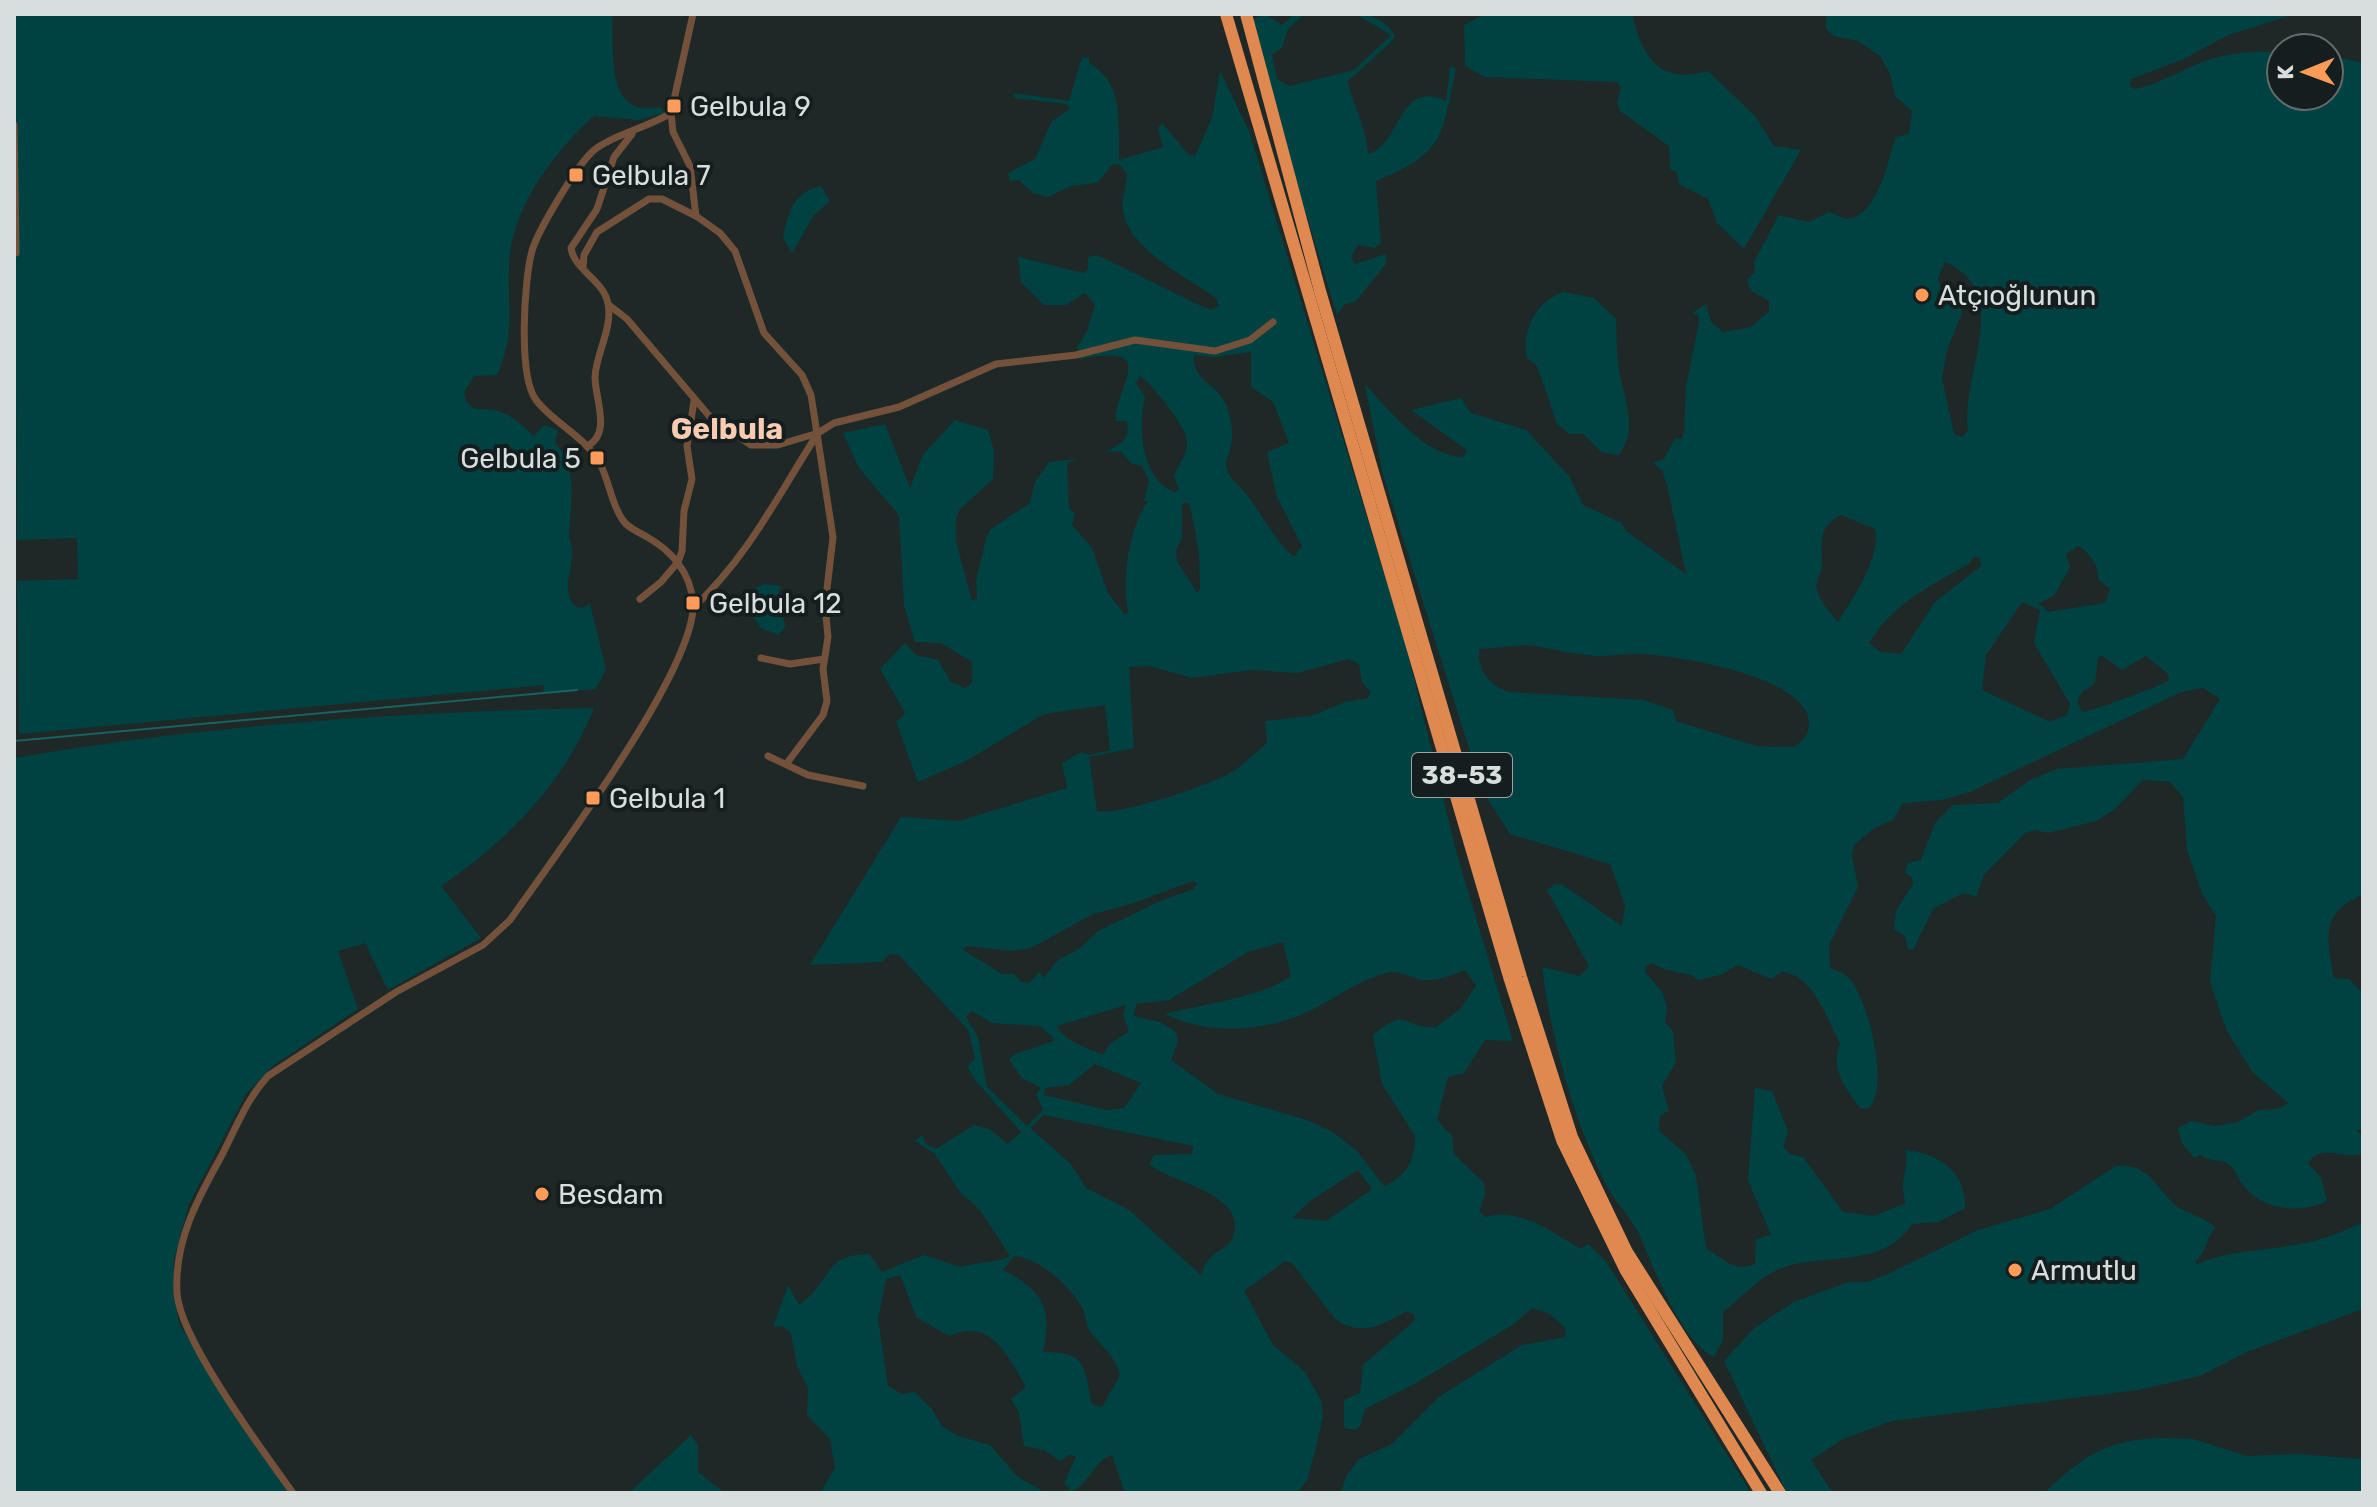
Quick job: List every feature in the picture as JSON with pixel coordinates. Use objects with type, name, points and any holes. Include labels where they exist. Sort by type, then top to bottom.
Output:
[{"type":"highway","name":"38-53","points":[[1226,14],[1510,980],[1562,1140],[1626,1271],[1761,1493]]},
{"type":"highway","name":"38-53","points":[[1246,14],[1328,322],[1516,962],[1572,1137],[1627,1252],[1780,1493]]},
{"type":"street","points":[[693,14],[671,113],[673,132],[690,166],[696,216]]},
{"type":"street","points":[[293,1493],[253,1436],[184,1324],[177,1293],[186,1226],[200,1191],[254,1091],[268,1076],[396,992],[483,945],[510,920],[655,705],[681,653],[691,626],[692,609],[688,581],[678,562],[621,519],[606,476],[587,446],[536,400],[526,382],[523,362],[532,252],[591,152],[604,142],[634,132],[671,113]]},
{"type":"street","points":[[14,125],[16,253]]},
{"type":"street","points":[[634,132],[614,157],[597,209],[572,244],[573,255],[599,284],[609,305],[627,319],[694,401],[711,418],[751,445],[778,445],[818,433],[834,423],[899,407],[996,364],[1076,355],[1135,340],[1215,351],[1250,340],[1273,322]]},
{"type":"street","points":[[583,268],[584,255],[597,232],[649,199],[662,199],[696,216],[720,233],[735,251],[764,333],[802,375],[811,395],[833,537],[825,606],[827,701],[823,715],[787,763]]},
{"type":"street","points":[[587,446],[596,440],[600,430],[595,376],[609,305]]},
{"type":"street","points":[[640,599],[661,582],[678,562],[684,511],[692,479],[687,446],[694,401]]},
{"type":"street","points":[[692,609],[726,577],[752,541],[818,433]]},
{"type":"street","points":[[761,658],[790,664],[824,659]]},
{"type":"street","points":[[768,756],[808,775],[863,786]]},
{"type":"shaded area","points":[[14,14],[612,14],[613,62],[621,92],[629,102],[642,108],[660,107],[664,113],[638,120],[594,116],[550,164],[526,202],[512,244],[509,333],[503,360],[497,375],[474,376],[464,393],[474,408],[506,414],[534,436],[544,425],[558,430],[555,443],[567,462],[572,497],[569,533],[572,558],[568,592],[574,606],[582,608],[590,604],[606,669],[596,689],[542,694],[545,685],[19,734],[17,581],[78,579],[77,538],[17,540]]},
{"type":"shaded area","points":[[1264,14],[1282,25],[1295,14],[1304,14],[1288,29],[1282,48],[1272,54],[1277,79],[1289,86],[1354,70],[1391,35],[1356,14],[1379,20],[1393,32],[1395,37],[1390,43],[1348,81],[1368,154],[1379,148],[1418,98],[1430,96],[1446,101],[1450,67],[1456,68],[1443,127],[1437,140],[1416,161],[1376,181],[1381,243],[1375,248],[1358,245],[1351,257],[1355,264],[1386,254],[1386,264],[1356,301],[1344,305],[1337,315],[1266,82],[1253,20]]},
{"type":"shaded area","points":[[1484,14],[1632,14],[1641,43],[1655,64],[1677,74],[1708,71],[1755,116],[1774,146],[1801,150],[1744,249],[1717,223],[1708,199],[1679,184],[1677,172],[1670,169],[1669,146],[1620,111],[1617,102],[1621,88],[1617,82],[1485,77],[1465,66],[1464,25]]},
{"type":"shaded area","points":[[1826,14],[2295,14],[2228,35],[2184,59],[2131,79],[2130,86],[2135,89],[2205,61],[2265,52],[2265,112],[2345,112],[2345,59],[2363,63],[2363,895],[2339,910],[2329,929],[2328,940],[2334,978],[2349,979],[2363,993],[2363,1128],[2356,1131],[2363,1136],[2363,1154],[2325,1153],[2313,1157],[2308,1163],[2321,1178],[2327,1201],[2292,1208],[2268,1204],[2248,1191],[2230,1165],[2201,1155],[2194,1158],[2182,1143],[2178,1128],[2191,1121],[2215,1126],[2238,1122],[2259,1110],[2277,1109],[2289,1103],[2253,1073],[2227,1031],[2210,982],[2216,916],[2202,893],[2187,850],[2183,797],[2170,782],[2143,780],[2114,810],[2096,821],[2048,833],[2035,830],[2025,833],[1984,875],[1976,897],[1963,893],[1933,909],[1913,950],[1908,949],[1905,936],[1894,929],[1896,911],[1913,884],[1912,877],[1905,873],[1908,863],[1921,860],[1935,823],[1953,805],[1998,803],[2030,780],[2057,769],[2183,759],[2220,699],[2203,688],[2181,692],[1972,791],[1942,800],[1903,803],[1893,820],[1873,829],[1854,845],[1852,855],[1858,887],[1829,945],[1830,967],[1847,976],[1855,986],[1869,1021],[1877,1063],[1877,1082],[1875,1098],[1868,1109],[1860,1108],[1844,1085],[1837,1062],[1840,1043],[1818,1000],[1811,989],[1793,975],[1782,972],[1771,979],[1738,965],[1720,975],[1698,980],[1653,963],[1646,966],[1645,972],[1663,993],[1667,1008],[1665,1022],[1673,1031],[1676,1062],[1662,1086],[1669,1111],[1660,1115],[1659,1131],[1686,1154],[1696,1176],[1706,1248],[1729,1264],[1748,1266],[1755,1264],[1756,1239],[1771,1235],[1748,1180],[1755,1088],[1772,1091],[1788,1131],[1783,1147],[1790,1154],[1803,1157],[1843,1212],[1874,1216],[1906,1203],[1903,1187],[1905,1150],[1939,1160],[1956,1175],[1964,1195],[1965,1208],[1938,1222],[1912,1224],[1899,1239],[1884,1248],[1849,1258],[1794,1264],[1770,1274],[1723,1312],[1723,1340],[1714,1357],[1702,1348],[1679,1320],[1635,1227],[1605,1183],[1573,1105],[1551,1023],[1542,967],[1580,976],[1589,966],[1547,890],[1555,884],[1563,885],[1622,926],[1625,905],[1610,864],[1510,834],[1482,790],[1382,471],[1365,385],[1421,440],[1448,454],[1463,457],[1467,450],[1411,410],[1461,398],[1471,413],[1526,430],[1569,476],[1583,505],[1622,523],[1626,531],[1686,574],[1667,485],[1662,470],[1653,463],[1664,459],[1675,438],[1682,439],[1684,432],[1686,386],[1699,322],[1698,315],[1692,313],[1706,304],[1711,322],[1723,332],[1751,327],[1769,311],[1769,301],[1751,291],[1747,280],[1755,272],[1754,262],[1779,215],[1809,222],[1829,212],[1846,219],[1857,216],[1874,198],[1880,186],[1896,137],[1909,134],[1912,111],[1895,96],[1890,74],[1880,56],[1858,41],[1833,36],[1826,28]],"holes":[[[1945,262],[1966,276],[1977,293],[1981,314],[1968,409],[1968,431],[1962,437],[1954,434],[1942,378],[1947,350],[1962,313],[1958,301],[1942,293],[1938,278]],[[1841,515],[1875,529],[1876,540],[1870,564],[1858,590],[1838,622],[1823,603],[1816,587],[1822,568],[1822,536],[1833,520]],[[2078,546],[2086,551],[2097,570],[2098,579],[2110,589],[2105,603],[2048,612],[2039,603],[2054,596],[2070,567],[2066,554]],[[1974,557],[1980,558],[1981,566],[1935,602],[1901,654],[1881,652],[1869,643],[1900,607],[1969,564]],[[2022,602],[2040,610],[2034,643],[2070,704],[2067,715],[2050,722],[1982,690],[1986,655]],[[1526,645],[1594,656],[1642,654],[1710,664],[1765,681],[1788,693],[1803,707],[1809,727],[1805,737],[1793,747],[1756,746],[1676,721],[1673,710],[1644,700],[1509,692],[1496,686],[1486,676],[1480,663],[1479,649]],[[2101,655],[2122,670],[2146,656],[2168,674],[2169,680],[2128,698],[2083,712],[2078,705],[2080,696],[2095,682]]]},
{"type":"shaded area","points":[[1082,57],[1089,58],[1089,63],[1101,72],[1114,93],[1119,119],[1119,160],[1163,147],[1158,128],[1162,123],[1188,154],[1195,156],[1212,118],[1220,71],[1249,131],[1405,642],[1456,851],[1513,1041],[1485,1040],[1464,1073],[1448,1077],[1437,1120],[1452,1136],[1454,1154],[1484,1183],[1485,1195],[1479,1211],[1485,1217],[1511,1215],[1523,1218],[1581,1249],[1588,1244],[1607,1263],[1751,1493],[1340,1493],[1347,1475],[1359,1459],[1392,1444],[1440,1396],[1522,1345],[1565,1337],[1566,1329],[1550,1314],[1532,1308],[1514,1324],[1416,1383],[1365,1409],[1360,1426],[1355,1430],[1344,1428],[1344,1400],[1360,1393],[1363,1365],[1414,1321],[1415,1315],[1407,1311],[1372,1327],[1346,1325],[1336,1320],[1292,1263],[1285,1261],[1244,1291],[1273,1345],[1304,1371],[1321,1400],[1323,1416],[1315,1452],[1307,1480],[1297,1493],[1125,1493],[1112,1455],[1105,1458],[1074,1491],[1066,1493],[1070,1488],[1064,1484],[1076,1456],[1069,1455],[1060,1461],[1044,1450],[1024,1446],[1019,1413],[1011,1399],[1026,1387],[1005,1353],[997,1343],[976,1331],[950,1336],[917,1318],[900,1275],[886,1279],[878,1319],[888,1386],[902,1394],[915,1392],[932,1409],[942,1426],[958,1436],[990,1445],[1017,1476],[1046,1493],[820,1493],[835,1468],[830,1439],[807,1415],[808,1388],[797,1366],[791,1333],[782,1326],[773,1327],[788,1285],[799,1305],[835,1264],[854,1255],[869,1254],[882,1272],[924,1255],[961,1267],[1010,1256],[980,1210],[960,1192],[934,1153],[915,1141],[922,1135],[926,1144],[936,1149],[974,1125],[989,1129],[1008,1144],[1021,1132],[975,1080],[967,1066],[975,1059],[968,1030],[899,955],[890,954],[882,962],[810,965],[901,817],[959,821],[1067,788],[1062,763],[1082,752],[1089,755],[1110,750],[1105,705],[1044,714],[966,761],[918,782],[896,721],[903,717],[904,711],[880,669],[905,643],[916,655],[938,660],[951,682],[965,688],[972,683],[972,662],[941,643],[915,642],[904,605],[899,515],[859,468],[843,433],[885,424],[910,488],[923,455],[955,420],[988,430],[994,451],[993,479],[959,510],[956,520],[956,541],[972,601],[977,598],[976,581],[991,529],[1030,503],[1035,482],[1049,462],[1077,459],[1067,463],[1069,508],[1075,513],[1072,525],[1092,548],[1108,593],[1125,615],[1128,612],[1128,555],[1141,512],[1148,501],[1144,501],[1149,481],[1142,466],[1132,464],[1120,451],[1105,452],[1120,444],[1128,432],[1126,421],[1116,421],[1128,370],[1127,362],[1120,357],[1105,356],[1080,359],[1077,347],[1087,331],[1095,304],[1085,293],[1066,305],[1044,305],[1021,282],[1018,257],[1084,273],[1088,269],[1088,257],[1097,255],[1199,305],[1211,310],[1219,306],[1216,298],[1161,261],[1136,238],[1123,211],[1127,174],[1120,165],[1113,164],[1097,183],[1071,186],[1048,197],[1033,193],[1019,180],[1010,181],[1008,173],[1035,159],[1052,121],[1070,109],[1066,104],[1014,98],[1014,93],[1069,101]],"holes":[[[1251,352],[1251,387],[1273,402],[1289,443],[1267,452],[1277,497],[1302,546],[1295,556],[1283,546],[1226,468],[1232,437],[1228,409],[1194,364],[1194,355],[1214,357]],[[1140,376],[1168,406],[1185,434],[1186,451],[1174,476],[1179,489],[1175,492],[1164,486],[1149,465],[1142,438],[1145,397],[1136,383]],[[1185,502],[1190,505],[1199,553],[1200,589],[1197,593],[1177,561],[1176,550],[1182,538],[1182,505]],[[1349,659],[1359,664],[1362,682],[1371,693],[1368,698],[1345,702],[1311,716],[1265,721],[1267,743],[1238,768],[1217,779],[1142,805],[1097,811],[1089,757],[1134,748],[1129,667],[1150,666],[1192,678],[1252,670],[1297,673]],[[1193,881],[1197,884],[1194,889],[1160,901],[1098,931],[1079,949],[1059,959],[1043,978],[1040,972],[1029,983],[1021,982],[1014,974],[1002,974],[963,950],[967,946],[1012,951],[1031,948],[1093,914],[1131,904]],[[1283,942],[1291,976],[1278,984],[1248,995],[1165,1014],[1203,1026],[1244,1028],[1264,1026],[1303,1014],[1361,983],[1387,973],[1429,980],[1465,970],[1476,986],[1460,1009],[1436,1027],[1400,1020],[1384,1026],[1373,1035],[1382,1084],[1415,1136],[1408,1166],[1399,1177],[1384,1186],[1357,1151],[1334,1133],[1307,1120],[1218,1094],[1171,1060],[1178,1042],[1176,1032],[1160,1022],[1134,1016],[1136,1004],[1169,1000],[1248,952]],[[1126,1005],[1123,1016],[1129,1031],[1110,1044],[1103,1055],[1065,1037],[1057,1026]],[[972,1011],[992,1023],[1040,1026],[1053,1037],[1054,1041],[1015,1054],[1009,1060],[1022,1078],[1041,1088],[1036,1094],[1043,1110],[1027,1126],[987,1087],[978,1037],[966,1017]],[[1095,1064],[1141,1083],[1124,1108],[1107,1110],[1044,1095],[1045,1088],[1069,1085]],[[1044,1115],[1193,1146],[1192,1154],[1154,1155],[1149,1164],[1218,1199],[1235,1222],[1233,1237],[1213,1255],[1201,1275],[1129,1210],[1086,1188],[1071,1164],[1030,1128]],[[1358,1170],[1372,1189],[1326,1221],[1292,1218],[1310,1201]],[[1014,1256],[1043,1267],[1069,1289],[1081,1306],[1089,1329],[1114,1361],[1120,1375],[1102,1407],[1092,1404],[1085,1371],[1076,1358],[1068,1354],[1043,1352],[1047,1324],[1045,1312],[1042,1302],[1028,1285],[1003,1270]]]},
{"type":"shaded area","points":[[821,186],[830,201],[814,215],[792,253],[783,238],[790,212],[798,198]]},
{"type":"shaded area","points":[[1564,292],[1594,298],[1616,319],[1618,364],[1629,424],[1625,445],[1619,455],[1601,452],[1583,434],[1569,434],[1557,424],[1537,366],[1527,358],[1526,337],[1533,318],[1546,302]]},
{"type":"shaded area","points":[[765,584],[781,586],[775,604],[786,625],[779,635],[761,628],[746,606],[748,591]]},
{"type":"shaded area","points":[[594,708],[582,736],[550,786],[511,830],[441,886],[481,938],[388,990],[365,943],[338,951],[358,1009],[274,1065],[246,1094],[189,1204],[174,1260],[173,1291],[179,1324],[288,1493],[14,1493],[14,758],[158,737],[303,722]]},
{"type":"shaded area","points":[[2116,1166],[2143,1172],[2177,1206],[2216,1228],[2203,1253],[2195,1261],[2197,1264],[2227,1255],[2306,1243],[2363,1223],[2363,1309],[2247,1352],[2200,1376],[2138,1390],[1892,1421],[1843,1439],[1811,1460],[1833,1493],[1787,1493],[1724,1361],[1754,1328],[1794,1302],[1848,1282],[1867,1282],[1978,1230],[2050,1209]]},
{"type":"shaded area","points":[[691,1435],[698,1446],[698,1472],[725,1493],[629,1493]]},
{"type":"shaded area","points":[[2193,1439],[2247,1456],[2295,1454],[2363,1459],[2363,1493],[2044,1493],[2072,1468],[2099,1451],[2128,1442]]},
{"type":"waterway","points":[[14,741],[577,690]]},
{"type":"place","name":"Gelbula 9","points":[[674,106]]},
{"type":"place","name":"Gelbula 7","points":[[576,175]]},
{"type":"place","name":"Atçıoğlunun","points":[[1922,295]]},
{"type":"place","name":"Gelbula 5","points":[[597,458]]},
{"type":"place","name":"Gelbula 12","points":[[693,603]]},
{"type":"place","name":"Gelbula 1","points":[[593,798]]},
{"type":"place","name":"Besdam","points":[[542,1194]]},
{"type":"place","name":"Armutlu","points":[[2015,1270]]},
{"type":"district","name":"Gelbula","points":[[727,429]]}]
